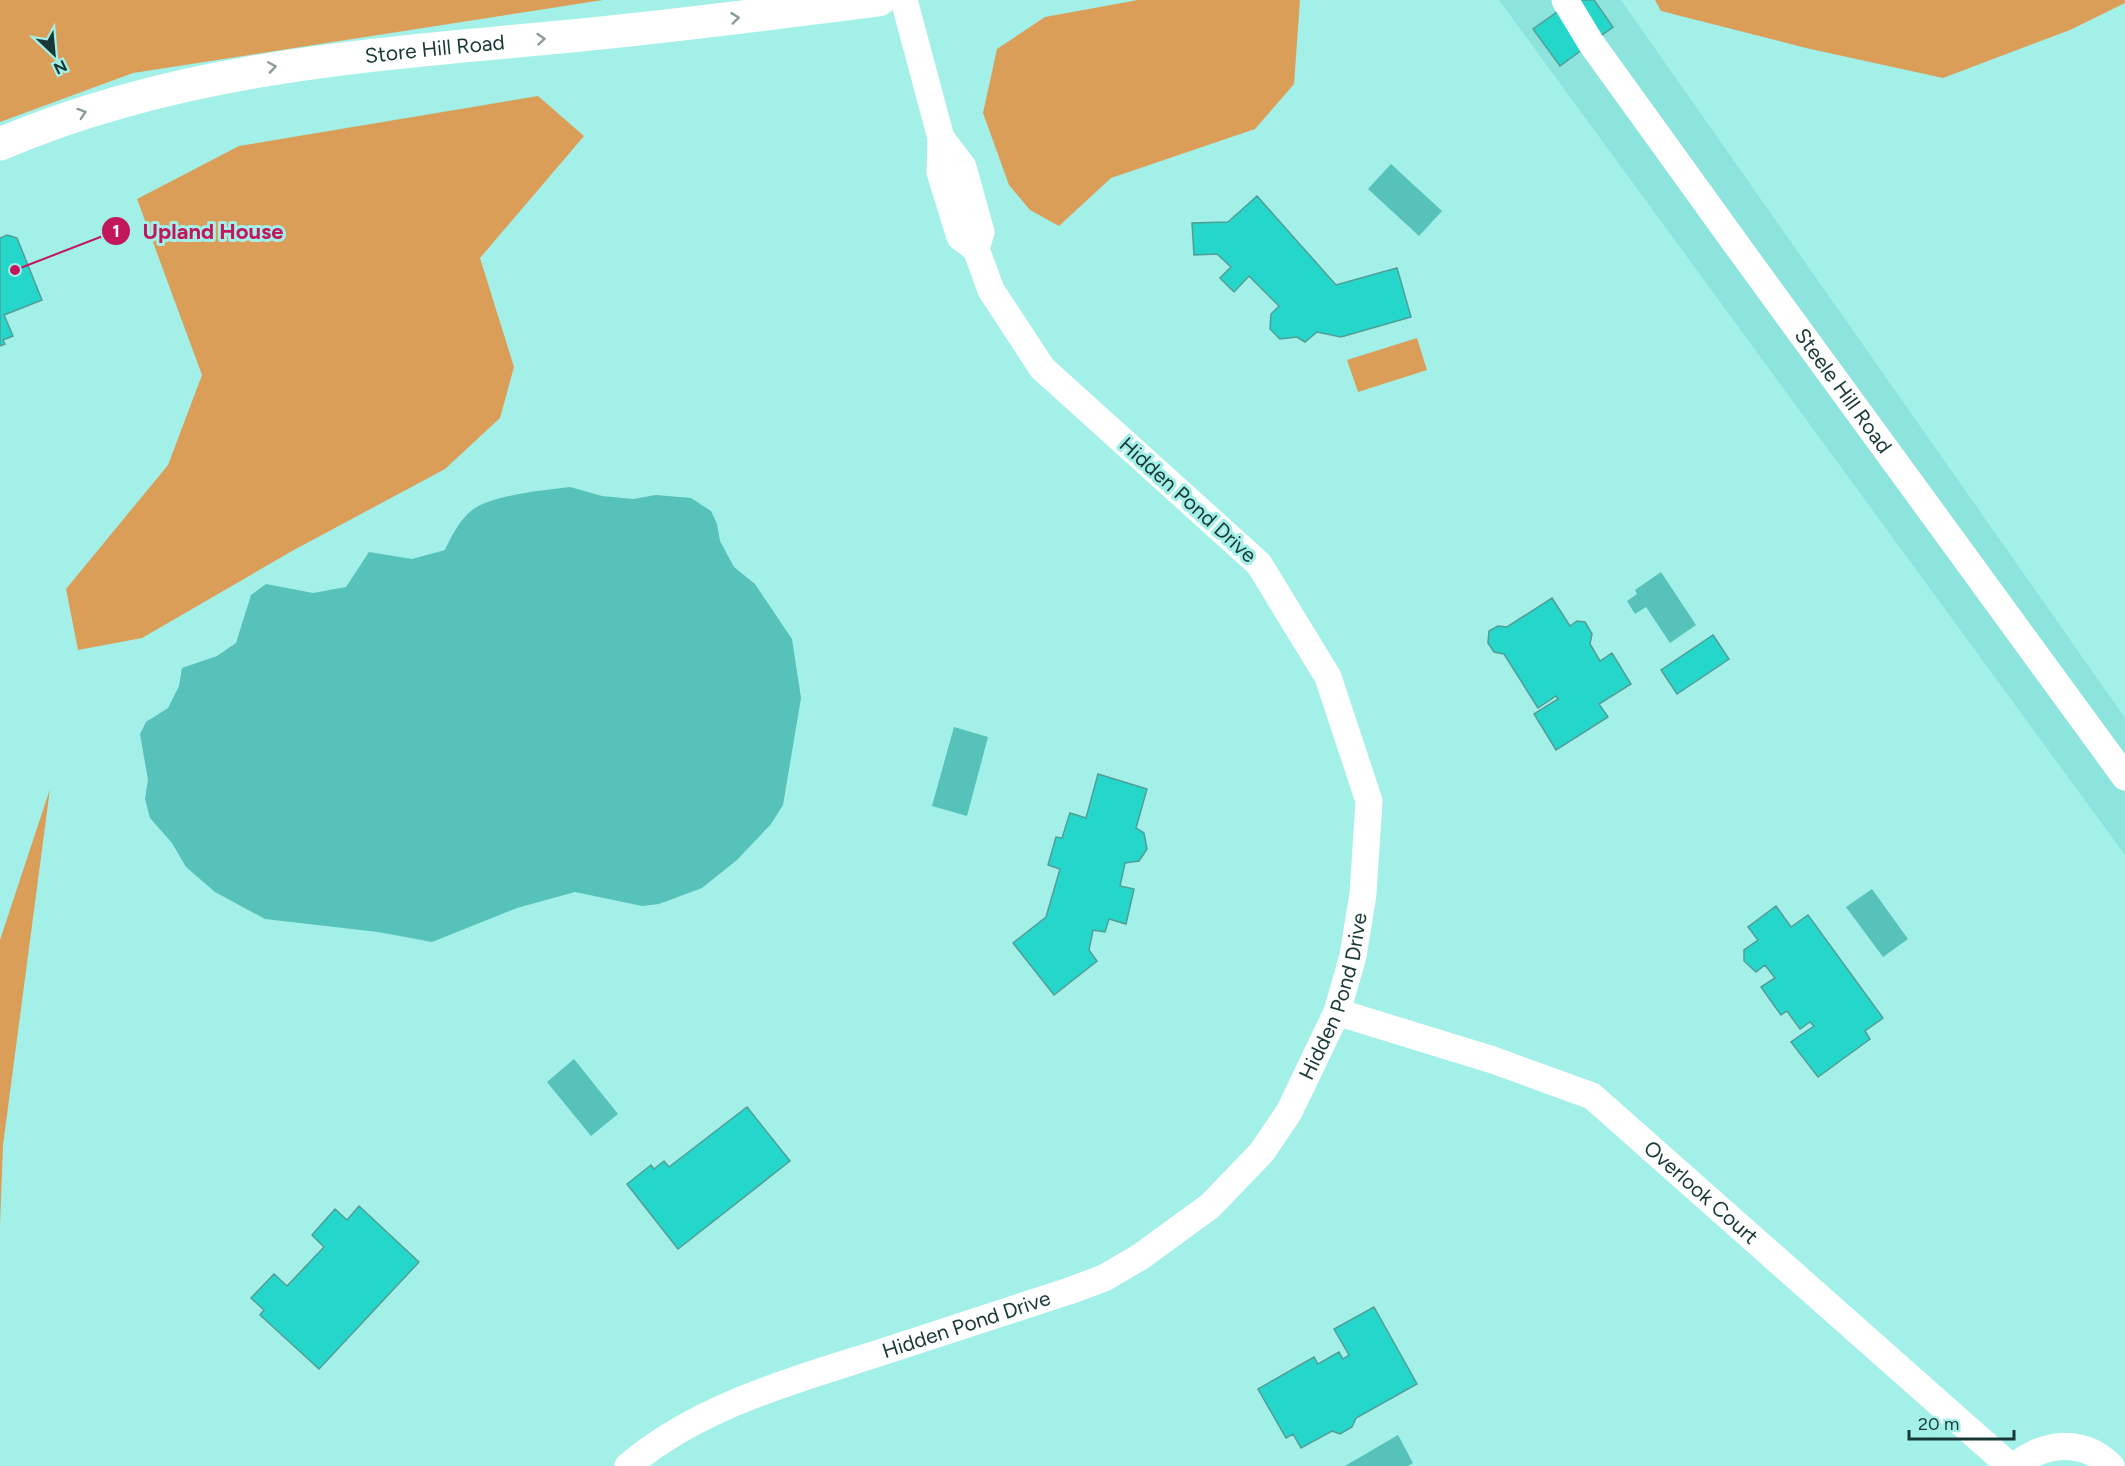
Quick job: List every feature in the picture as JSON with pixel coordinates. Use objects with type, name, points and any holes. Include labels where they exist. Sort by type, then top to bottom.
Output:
[{"type":"main road","name":"Store Hill Road","points":[[0,144],[132,98],[249,71],[315,61],[618,32],[879,0]]},
{"type":"street","name":"Hidden Pond Drive","points":[[628,1466],[655,1443],[708,1414],[765,1390],[1069,1291],[1104,1278],[1140,1257],[1210,1206],[1241,1177],[1262,1152],[1289,1112],[1337,1012],[1353,956],[1363,894],[1369,801],[1328,677],[1259,564],[1042,368],[991,290],[976,249],[960,237],[940,172],[941,138],[904,0]]},
{"type":"street","name":"Steele Hill Road","points":[[1565,0],[1591,43],[1701,196],[2125,777]]},
{"type":"street","name":"Overlook Court","points":[[1337,1012],[1493,1060],[1592,1096],[2010,1466]]},
{"type":"street","points":[[2015,1466],[2029,1454],[2050,1446],[2071,1446],[2092,1452],[2111,1466]]},
{"type":"shaded area","points":[[0,0],[603,0],[133,73],[0,122]]},
{"type":"shaded area","points":[[1138,0],[1300,0],[1294,84],[1255,129],[1111,178],[1059,226],[1030,210],[1009,185],[983,113],[997,49],[1045,17]]},
{"type":"shaded area","points":[[1499,0],[1621,0],[2125,718],[2125,855]]},
{"type":"shaded area","points":[[1655,0],[2125,0],[2125,3],[2070,30],[1943,78],[1806,48],[1661,11]]},
{"type":"shaded area","points":[[538,96],[584,136],[480,258],[514,367],[500,418],[445,469],[292,551],[142,638],[78,650],[66,589],[168,465],[202,375],[137,199],[239,146]]},
{"type":"shaded area","points":[[1391,164],[1442,211],[1419,236],[1368,189]]},
{"type":"shaded area","points":[[1417,338],[1427,370],[1358,392],[1347,360]]},
{"type":"shaded area","points":[[570,487],[602,496],[633,499],[656,495],[691,498],[711,511],[717,524],[720,541],[734,567],[755,584],[792,639],[801,698],[783,805],[771,824],[737,860],[702,888],[659,904],[642,906],[575,892],[517,908],[432,942],[378,932],[265,919],[215,892],[186,867],[172,843],[150,818],[145,799],[148,780],[140,734],[146,722],[168,708],[179,686],[182,668],[217,656],[236,643],[251,595],[266,584],[313,593],[346,587],[369,552],[412,559],[445,550],[463,519],[480,505],[518,494]]},
{"type":"shaded area","points":[[1661,572],[1696,625],[1670,643],[1646,607],[1635,614],[1627,601],[1637,594],[1635,590]]},
{"type":"shaded area","points":[[954,727],[988,737],[967,816],[932,806]]},
{"type":"shaded area","points":[[50,789],[3,1145],[0,1226],[0,940]]},
{"type":"shaded area","points":[[1872,889],[1908,939],[1883,957],[1846,907]]},
{"type":"shaded area","points":[[574,1059],[618,1114],[591,1136],[547,1082]]},
{"type":"shaded area","points":[[1398,1435],[1413,1463],[1408,1466],[1345,1466]]},
{"type":"building","points":[[1574,0],[1594,0],[1613,27],[1560,66],[1533,29]]},
{"type":"building","points":[[1257,196],[1336,285],[1397,268],[1411,317],[1341,337],[1317,332],[1305,342],[1297,337],[1280,339],[1270,329],[1271,314],[1279,306],[1249,276],[1234,292],[1220,278],[1231,267],[1217,254],[1194,255],[1192,223],[1228,222]]},
{"type":"building","points":[[7,235],[17,238],[42,300],[4,315],[13,336],[3,340],[5,344],[0,346],[0,238]]},
{"type":"building","points":[[1552,598],[1570,626],[1577,621],[1585,622],[1592,634],[1590,644],[1600,661],[1612,653],[1631,684],[1599,704],[1608,717],[1556,750],[1534,714],[1558,699],[1556,696],[1538,708],[1504,654],[1494,652],[1488,643],[1489,631],[1498,626],[1507,627]]},
{"type":"building","points":[[1713,635],[1729,659],[1677,694],[1661,670]]},
{"type":"building","points":[[1098,774],[1147,789],[1136,828],[1144,833],[1147,849],[1139,861],[1125,863],[1120,886],[1134,889],[1126,924],[1109,919],[1105,932],[1093,930],[1089,950],[1097,961],[1054,995],[1013,943],[1046,917],[1060,869],[1048,865],[1056,837],[1062,838],[1070,813],[1086,818]]},
{"type":"building","points":[[1776,906],[1791,927],[1808,915],[1883,1018],[1865,1031],[1870,1039],[1818,1077],[1791,1042],[1814,1026],[1810,1022],[1800,1029],[1787,1011],[1781,1015],[1761,987],[1775,978],[1765,965],[1756,972],[1744,961],[1744,950],[1758,940],[1748,927]]},
{"type":"building","points":[[747,1107],[790,1161],[678,1249],[627,1184],[651,1165],[654,1169],[664,1161],[669,1167]]},
{"type":"building","points":[[359,1206],[419,1262],[319,1369],[260,1315],[264,1310],[251,1298],[274,1274],[287,1286],[324,1247],[312,1235],[335,1209],[347,1220]]},
{"type":"building","points":[[1374,1307],[1417,1384],[1356,1418],[1352,1427],[1340,1434],[1332,1431],[1301,1448],[1293,1434],[1286,1438],[1258,1389],[1314,1357],[1318,1364],[1339,1352],[1343,1359],[1349,1355],[1334,1329]]},
{"type":"place","name":"Upland House","points":[[15,270]]}]
